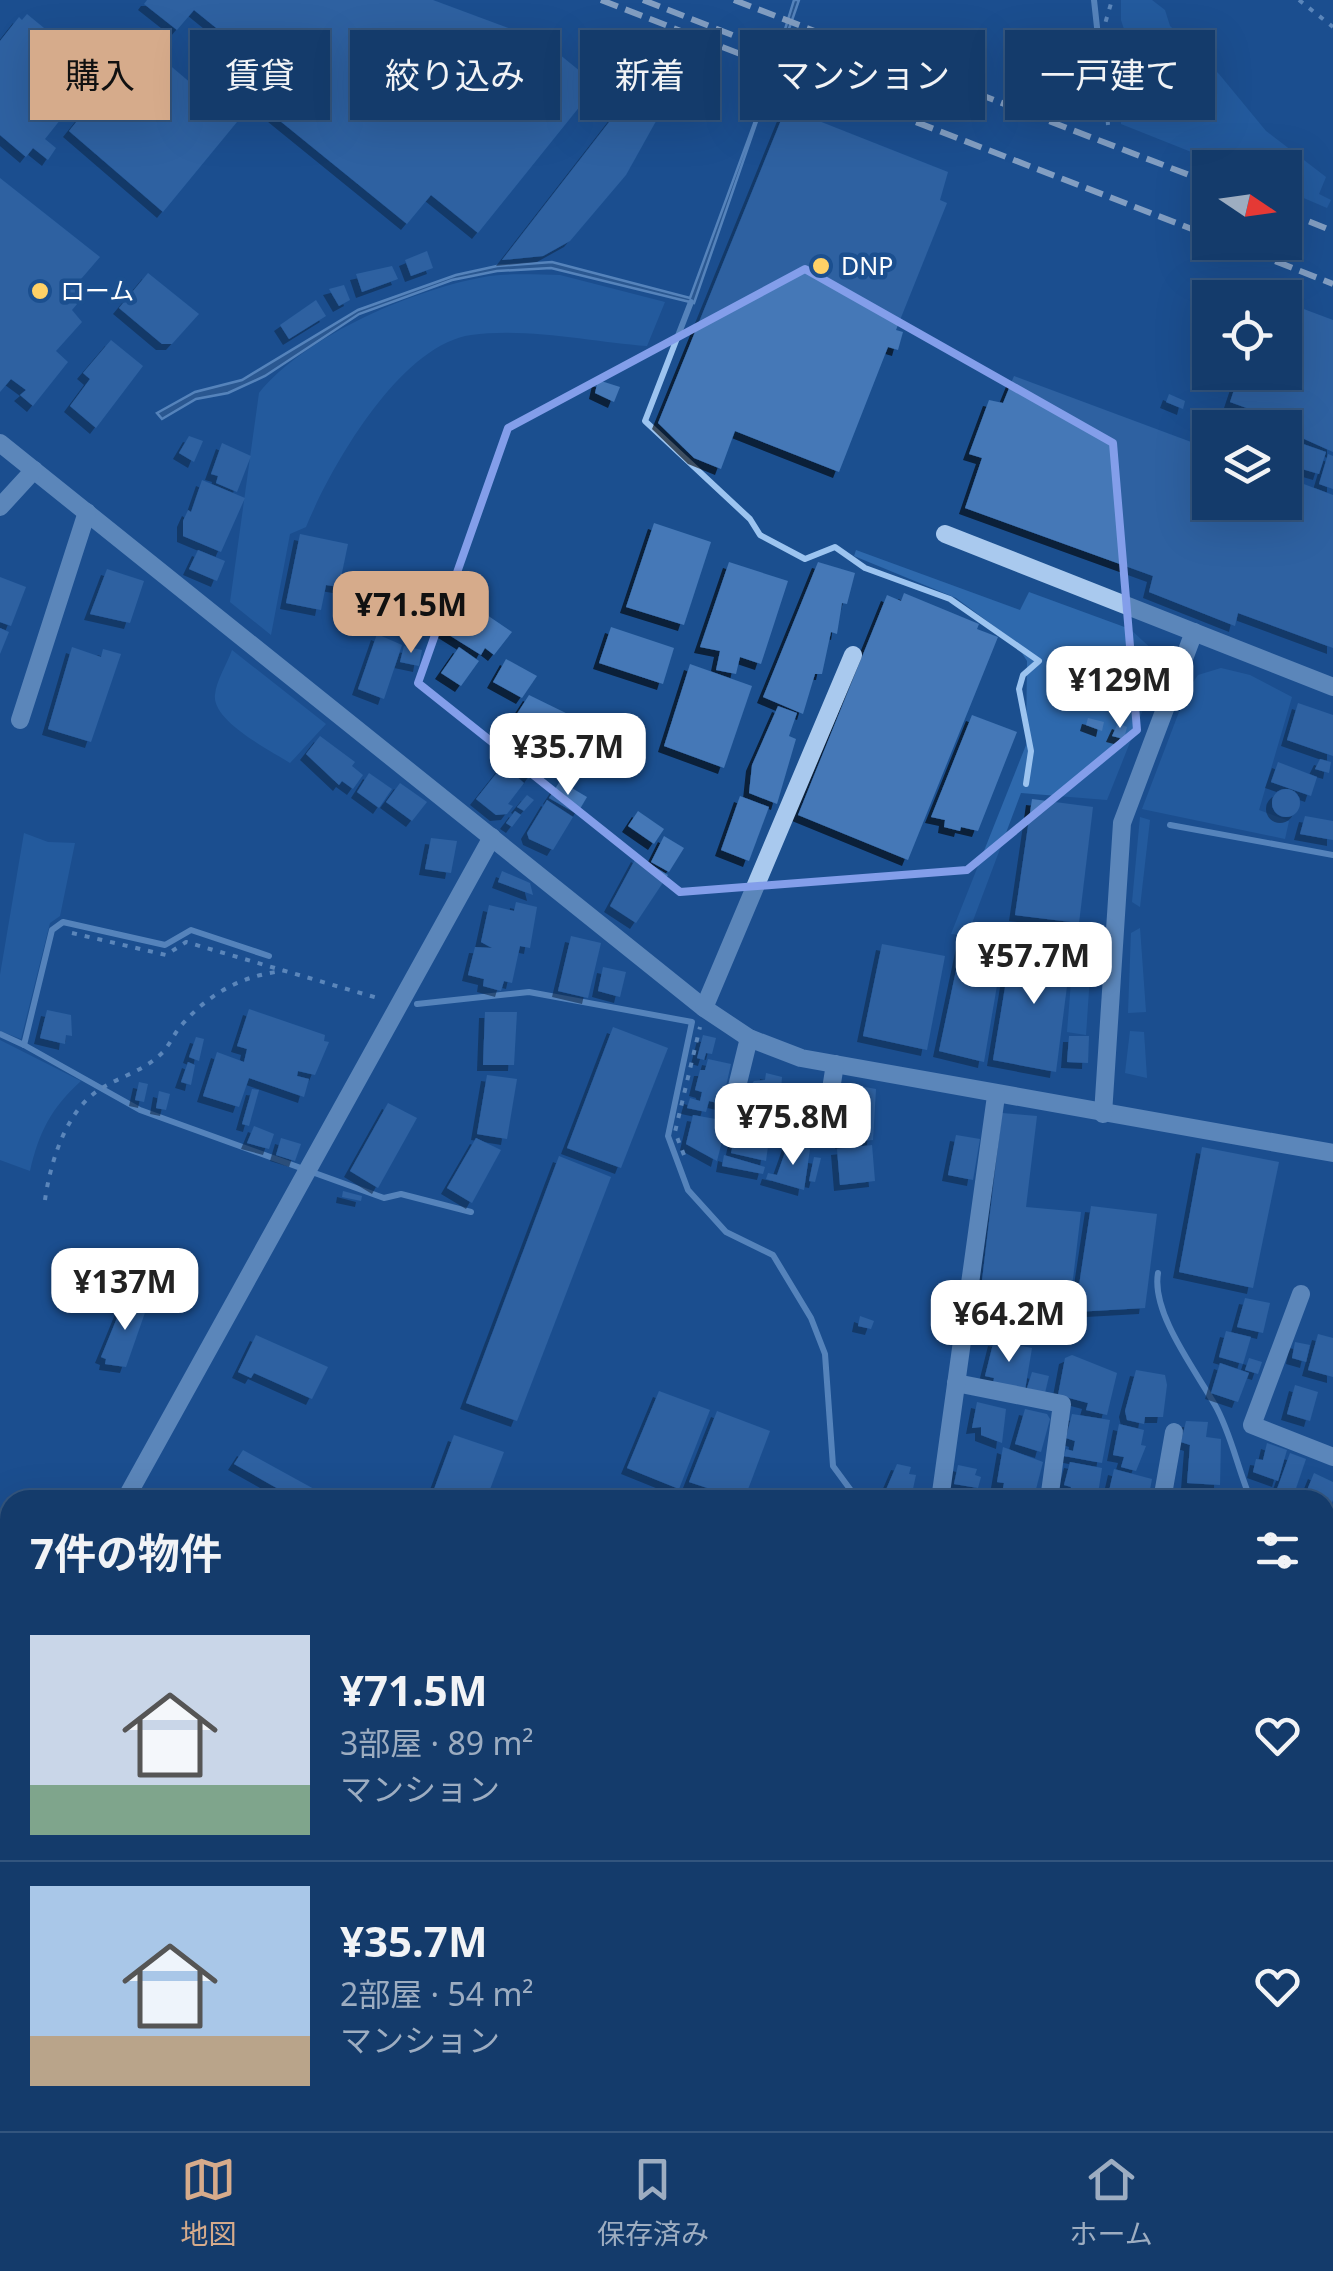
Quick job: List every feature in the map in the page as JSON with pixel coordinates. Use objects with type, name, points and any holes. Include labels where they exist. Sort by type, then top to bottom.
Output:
[{"type":"street","points":[[0,443],[704,1008],[749,1038],[801,1058],[996,1096],[1333,1153]]},
{"type":"street","points":[[0,507],[34,470]]},
{"type":"street","points":[[20,720],[87,512]]},
{"type":"street","points":[[945,534],[1333,688]]},
{"type":"street","points":[[1103,1114],[1122,823],[1194,632]]},
{"type":"street","points":[[704,1008],[853,655]]},
{"type":"street","points":[[130,1490],[492,838]]},
{"type":"street","points":[[732,1108],[749,1038]]},
{"type":"street","points":[[824,1134],[835,1064]]},
{"type":"street","points":[[941,1490],[996,1096]]},
{"type":"street","points":[[1302,1294],[1252,1425],[1333,1457]]},
{"type":"street","points":[[956,1383],[1062,1404],[1049,1490]]},
{"type":"street","points":[[1164,1490],[1174,1432]]},
{"type":"path","points":[[1108,125],[1102,34],[1112,0]]},
{"type":"path","points":[[1298,0],[1333,27]]},
{"type":"path","points":[[72,933],[166,955],[186,942],[400,1004]]},
{"type":"path","points":[[44,1200],[55,1155],[67,1128],[93,1094],[147,1066],[164,1051],[178,1029],[227,985],[254,974],[283,970]]},
{"type":"path","points":[[684,1155],[675,1132],[704,1008]]},
{"type":"highlighted area","points":[[805,269],[1113,443],[1137,730],[967,870],[680,892],[418,683],[508,428]]},
{"type":"shaded area","points":[[794,0],[799,0],[789,30],[785,30]]},
{"type":"shaded area","points":[[1121,0],[1152,0],[1165,10],[1174,30],[1124,30]]},
{"type":"shaded area","points":[[1215,70],[1266,131],[1291,150],[1192,152],[1121,124],[1121,120],[1215,120]]},
{"type":"shaded area","points":[[757,120],[694,303],[551,268],[497,271],[452,280],[359,314],[265,376],[228,393],[196,399],[162,419],[157,413],[195,392],[242,380],[358,310],[456,275],[497,266],[552,262],[690,298]]},
{"type":"shaded area","points":[[1302,159],[1326,177],[1319,194],[1331,200],[1327,208],[1302,197]]},
{"type":"shaded area","points":[[560,275],[665,302],[647,346],[513,333],[471,335],[445,344],[419,361],[371,412],[332,473],[306,527],[290,534],[271,635],[230,602],[259,393],[279,372],[364,317],[429,291],[490,276]]},
{"type":"shaded area","points":[[856,550],[1020,610],[1029,592],[1130,629],[1156,653],[1158,672],[1107,800],[1021,793],[971,926],[1087,937],[1092,945],[1086,1035],[1067,1032],[1074,945],[951,934],[1026,745],[1027,661],[1014,641],[956,598],[854,556]]},
{"type":"shaded area","points":[[232,650],[326,724],[290,763],[232,725],[217,705],[217,684]]},
{"type":"shaded area","points":[[1221,668],[1250,675],[1292,697],[1259,810],[1289,821],[1285,839],[1142,809],[1187,691],[1198,675]]},
{"type":"shaded area","points":[[1140,817],[1150,820],[1140,907],[1132,902]]},
{"type":"shaded area","points":[[24,833],[48,842],[75,843],[60,916],[50,923],[21,1039],[0,1031],[0,975]]},
{"type":"shaded area","points":[[1140,928],[1146,1012],[1128,1013],[1131,933]]},
{"type":"shaded area","points":[[1130,1031],[1144,1032],[1147,1078],[1125,1073]]},
{"type":"shaded area","points":[[0,1040],[81,1081],[48,1122],[30,1171],[0,1160]]},
{"type":"building","points":[[147,0],[433,0],[513,30],[350,30],[350,120],[560,120],[560,55],[580,71],[580,106],[478,233],[431,195],[407,224],[279,120],[330,120],[330,30],[219,30],[194,10],[177,30],[144,4]]},
{"type":"building","points":[[27,14],[46,30],[30,30],[30,120],[60,120],[45,139],[56,148],[48,160],[33,148],[26,157],[0,135],[0,41],[19,17],[22,20]]},
{"type":"building","points":[[170,65],[190,82],[190,120],[237,122],[163,212],[69,131],[78,120],[170,120]]},
{"type":"building","points":[[611,120],[657,120],[626,175],[570,241],[543,256],[502,260]]},
{"type":"building","name":"DNP","points":[[781,120],[816,120],[948,172],[940,200],[947,203],[896,330],[903,332],[898,350],[888,347],[839,472],[735,431],[721,469],[694,458],[658,423]]},
{"type":"building","name":"ローム","points":[[0,178],[100,257],[75,286],[84,296],[72,310],[82,322],[56,351],[68,362],[33,406],[20,395],[26,390],[11,379],[0,392]]},
{"type":"building","points":[[427,251],[433,268],[411,276],[405,260]]},
{"type":"building","points":[[392,266],[398,279],[362,292],[356,274]]},
{"type":"building","points":[[148,273],[199,314],[172,344],[162,344],[119,308]]},
{"type":"building","points":[[344,285],[350,300],[339,306],[329,289]]},
{"type":"building","points":[[316,300],[326,316],[289,339],[280,325]]},
{"type":"building","points":[[1302,308],[1333,320],[1333,452],[1302,438],[1302,410],[1252,410],[1230,402],[1234,390],[1302,390]]},
{"type":"building","points":[[111,340],[143,366],[96,428],[70,406],[90,379],[83,373]]},
{"type":"building","points":[[1014,376],[1192,442],[1192,520],[1302,520],[1302,483],[1333,495],[1333,648],[1238,613],[1235,626],[1149,592],[1153,576],[965,508],[982,458],[969,454],[989,400],[1003,403]]},
{"type":"building","points":[[598,380],[620,387],[614,402],[595,393]]},
{"type":"building","points":[[1169,394],[1185,401],[1183,409],[1166,402]]},
{"type":"building","points":[[189,436],[203,441],[194,462],[179,453]]},
{"type":"building","points":[[222,443],[251,456],[237,492],[216,483],[218,476],[211,474]]},
{"type":"building","points":[[1302,444],[1326,452],[1319,474],[1302,469]]},
{"type":"building","points":[[1328,454],[1333,456],[1333,489],[1319,484]]},
{"type":"building","points":[[202,480],[245,498],[221,552],[183,536],[183,521],[188,510],[191,512]]},
{"type":"building","points":[[654,523],[711,542],[684,625],[626,607]]},
{"type":"building","points":[[300,534],[348,544],[339,587],[326,585],[321,610],[286,603]]},
{"type":"building","points":[[198,550],[225,561],[217,581],[189,569]]},
{"type":"building","points":[[729,562],[788,581],[761,664],[740,657],[736,674],[716,670],[720,651],[700,647]]},
{"type":"building","points":[[818,562],[855,573],[847,604],[842,603],[837,634],[831,632],[822,674],[815,674],[803,714],[763,697]]},
{"type":"building","points":[[107,569],[144,581],[130,623],[90,614]]},
{"type":"building","points":[[0,577],[26,587],[11,626],[0,622]]},
{"type":"building","points":[[446,587],[455,592],[448,605],[439,600]]},
{"type":"building","points":[[904,593],[979,624],[977,629],[998,637],[908,860],[798,815],[887,595],[901,601]]},
{"type":"building","points":[[462,598],[512,632],[494,655],[485,648],[481,655],[441,630]]},
{"type":"building","points":[[611,627],[674,648],[663,684],[599,663]]},
{"type":"building","points":[[0,628],[9,632],[0,654]]},
{"type":"building","points":[[377,634],[402,645],[384,699],[358,689]]},
{"type":"building","points":[[404,646],[422,650],[419,666],[400,662]]},
{"type":"building","points":[[72,647],[101,657],[103,649],[121,654],[91,742],[48,729]]},
{"type":"building","points":[[459,647],[479,661],[461,686],[441,673]]},
{"type":"building","points":[[506,659],[537,676],[522,698],[493,682]]},
{"type":"building","points":[[690,664],[752,686],[724,768],[664,746]]},
{"type":"building","points":[[1078,666],[1092,672],[1086,682],[1080,679],[1077,701],[1063,696]]},
{"type":"building","points":[[529,695],[574,717],[548,761],[510,738],[515,724],[511,723]]},
{"type":"building","points":[[1298,703],[1333,715],[1333,756],[1287,740]]},
{"type":"building","points":[[778,706],[797,713],[789,736],[796,739],[777,804],[749,793],[752,765]]},
{"type":"building","points":[[972,715],[1017,732],[978,831],[961,827],[960,831],[944,827],[945,820],[931,817]]},
{"type":"building","points":[[1088,718],[1104,722],[1102,731],[1086,725]]},
{"type":"building","points":[[1118,723],[1127,727],[1124,739],[1112,736]]},
{"type":"building","points":[[320,736],[355,762],[352,766],[363,775],[353,789],[342,781],[339,785],[306,754]]},
{"type":"building","points":[[505,738],[541,760],[529,779],[497,753]]},
{"type":"building","points":[[1320,759],[1331,762],[1329,773],[1315,769]]},
{"type":"building","points":[[1278,762],[1317,777],[1311,796],[1271,782]]},
{"type":"building","points":[[503,765],[524,783],[508,804],[513,806],[507,814],[496,815],[476,799]]},
{"type":"building","points":[[369,773],[392,789],[379,808],[357,792]]},
{"type":"building","points":[[560,781],[587,797],[577,814],[549,798]]},
{"type":"building","points":[[400,783],[427,802],[412,821],[386,802]]},
{"type":"building","points":[[1286,789],[1296,793],[1300,803],[1296,813],[1286,817],[1276,813],[1272,803],[1276,793]]},
{"type":"building","points":[[527,795],[534,800],[524,811],[517,807]]},
{"type":"building","points":[[740,796],[769,807],[749,861],[721,850]]},
{"type":"building","points":[[1032,799],[1093,807],[1079,923],[1015,915]]},
{"type":"building","points":[[547,800],[573,817],[553,850],[529,839],[527,833]]},
{"type":"building","points":[[515,811],[521,815],[512,827],[506,823]]},
{"type":"building","points":[[638,811],[664,829],[654,844],[628,826]]},
{"type":"building","points":[[1305,816],[1333,821],[1333,840],[1300,834]]},
{"type":"building","points":[[664,836],[684,848],[669,872],[651,862]]},
{"type":"building","points":[[431,838],[457,841],[451,873],[425,869]]},
{"type":"building","points":[[637,856],[668,875],[636,923],[610,906]]},
{"type":"building","points":[[502,871],[530,883],[533,895],[498,882]]},
{"type":"building","points":[[516,902],[537,907],[530,948],[520,946],[512,983],[504,981],[501,991],[483,986],[484,979],[468,975],[475,947],[492,948],[481,942],[489,905],[514,911]]},
{"type":"building","points":[[571,936],[601,943],[588,998],[558,991]]},
{"type":"building","points":[[962,942],[1004,944],[984,1062],[939,1051]]},
{"type":"building","points":[[882,944],[945,956],[927,1050],[863,1036]]},
{"type":"building","points":[[1012,945],[1072,947],[1056,1072],[993,1060]]},
{"type":"building","points":[[603,967],[626,972],[620,997],[598,991]]},
{"type":"building","points":[[249,1009],[325,1035],[324,1041],[329,1042],[315,1075],[298,1071],[297,1076],[309,1079],[304,1097],[249,1078],[239,1107],[203,1096],[217,1052],[244,1062],[247,1049],[237,1046]]},
{"type":"building","points":[[47,1010],[71,1015],[72,1036],[66,1035],[65,1044],[40,1038]]},
{"type":"building","points":[[485,1012],[517,1012],[514,1065],[483,1065]]},
{"type":"building","points":[[613,1027],[668,1048],[621,1168],[567,1148]]},
{"type":"building","points":[[703,1035],[716,1038],[712,1054],[706,1053],[704,1060],[697,1058]]},
{"type":"building","points":[[1069,1036],[1089,1036],[1088,1063],[1067,1062]]},
{"type":"building","points":[[196,1037],[204,1039],[199,1061],[189,1057]]},
{"type":"building","points":[[708,1059],[731,1064],[722,1104],[709,1101],[706,1112],[687,1108],[690,1098],[700,1101],[702,1092],[695,1090],[700,1070],[705,1070]]},
{"type":"building","points":[[188,1062],[195,1065],[191,1085],[181,1082]]},
{"type":"building","points":[[766,1073],[782,1077],[778,1127],[749,1122],[751,1111],[745,1109],[749,1088],[754,1081],[765,1080]]},
{"type":"building","points":[[487,1075],[517,1079],[507,1139],[477,1134]]},
{"type":"building","points":[[139,1082],[148,1084],[144,1102],[135,1100]]},
{"type":"building","points":[[843,1083],[876,1089],[873,1140],[841,1143],[842,1134],[832,1135],[837,1110],[841,1111],[842,1102],[850,1104],[854,1098],[840,1095]]},
{"type":"building","points":[[252,1089],[259,1090],[249,1126],[242,1124]]},
{"type":"building","points":[[788,1089],[816,1092],[811,1110],[819,1113],[815,1130],[782,1123]]},
{"type":"building","points":[[159,1091],[170,1094],[166,1110],[156,1108]]},
{"type":"building","points":[[388,1103],[417,1118],[378,1188],[350,1171]]},
{"type":"building","points":[[1002,1113],[1037,1116],[1026,1207],[1081,1212],[1069,1312],[978,1314]]},
{"type":"building","points":[[693,1115],[727,1121],[717,1161],[686,1144]]},
{"type":"building","points":[[745,1125],[770,1131],[766,1161],[731,1153],[735,1135],[742,1136]]},
{"type":"building","points":[[254,1126],[274,1134],[269,1149],[247,1143]]},
{"type":"building","points":[[956,1135],[980,1139],[973,1180],[948,1175]]},
{"type":"building","points":[[281,1138],[301,1144],[295,1161],[276,1155]]},
{"type":"building","points":[[476,1138],[501,1150],[472,1203],[447,1188]]},
{"type":"building","points":[[788,1144],[810,1149],[804,1190],[766,1179],[768,1173],[777,1175]]},
{"type":"building","points":[[872,1145],[875,1181],[840,1185],[837,1149]]},
{"type":"building","points":[[1202,1147],[1279,1162],[1253,1288],[1179,1272]]},
{"type":"building","points":[[724,1155],[765,1167],[763,1174],[722,1166]]},
{"type":"building","points":[[559,1156],[611,1177],[517,1421],[466,1403]]},
{"type":"building","points":[[814,1157],[821,1158],[815,1182],[809,1181]]},
{"type":"building","points":[[343,1191],[362,1196],[361,1201],[342,1197]]},
{"type":"building","points":[[1091,1206],[1157,1214],[1145,1308],[1075,1312]]},
{"type":"building","points":[[126,1296],[148,1304],[126,1367],[105,1364],[106,1359],[101,1357]]},
{"type":"building","points":[[1245,1298],[1270,1303],[1263,1333],[1237,1327]]},
{"type":"building","points":[[860,1316],[874,1321],[871,1329],[858,1326]]},
{"type":"building","points":[[1226,1331],[1251,1337],[1243,1364],[1219,1357]]},
{"type":"building","points":[[1318,1334],[1333,1338],[1333,1377],[1308,1370]]},
{"type":"building","points":[[256,1335],[328,1367],[312,1399],[254,1373],[251,1378],[238,1372]]},
{"type":"building","points":[[994,1340],[1032,1348],[1025,1390],[993,1384],[994,1378],[985,1376]]},
{"type":"building","points":[[1295,1342],[1310,1345],[1306,1362],[1292,1358]]},
{"type":"building","points":[[1072,1355],[1117,1373],[1107,1415],[1086,1410],[1088,1403],[1058,1395],[1065,1358]]},
{"type":"building","points":[[1249,1358],[1262,1362],[1258,1374],[1245,1370]]},
{"type":"building","points":[[1220,1363],[1249,1373],[1238,1402],[1211,1393]]},
{"type":"building","points":[[1136,1370],[1165,1375],[1167,1385],[1163,1417],[1145,1417],[1144,1424],[1127,1420],[1125,1411]]},
{"type":"building","points":[[1032,1372],[1049,1376],[1045,1393],[1027,1388]]},
{"type":"building","points":[[1295,1385],[1318,1392],[1310,1421],[1287,1414]]},
{"type":"building","points":[[659,1391],[710,1410],[679,1489],[627,1468]]},
{"type":"building","points":[[977,1402],[1006,1409],[1002,1443],[981,1435],[981,1427],[972,1428]]},
{"type":"building","points":[[1025,1409],[1047,1414],[1050,1419],[1041,1452],[1015,1444]]},
{"type":"building","points":[[717,1411],[770,1431],[748,1490],[713,1490],[689,1482]]},
{"type":"building","points":[[1072,1414],[1110,1420],[1102,1463],[1064,1456],[1066,1449],[1073,1451],[1075,1441],[1066,1438]]},
{"type":"building","points":[[1186,1421],[1208,1422],[1206,1437],[1221,1439],[1220,1485],[1187,1483],[1190,1445],[1181,1442]]},
{"type":"building","points":[[1119,1424],[1144,1430],[1141,1445],[1146,1446],[1136,1471],[1121,1467],[1124,1457],[1113,1455]]},
{"type":"building","points":[[454,1435],[504,1452],[490,1490],[434,1490]]},
{"type":"building","points":[[1267,1443],[1287,1450],[1278,1481],[1253,1472],[1256,1459],[1263,1460]]},
{"type":"building","points":[[1003,1447],[1043,1462],[1036,1490],[1003,1488],[1004,1483],[997,1482]]},
{"type":"building","points":[[243,1450],[316,1490],[280,1490],[234,1464]]},
{"type":"building","points":[[1290,1453],[1306,1459],[1295,1490],[1277,1490]]},
{"type":"building","points":[[1070,1462],[1102,1468],[1099,1490],[1070,1490],[1064,1485]]},
{"type":"building","points":[[897,1464],[911,1467],[909,1474],[916,1475],[913,1490],[886,1490]]},
{"type":"building","points":[[958,1465],[977,1469],[975,1475],[981,1477],[978,1488],[954,1484]]},
{"type":"building","points":[[1114,1469],[1152,1479],[1150,1490],[1109,1490]]},
{"type":"building","points":[[1314,1473],[1333,1482],[1333,1490],[1307,1490]]},
{"type":"waterway","points":[[1094,0],[1097,30]]},
{"type":"waterway","points":[[691,302],[645,421],[750,519],[760,535],[805,559],[835,547],[865,568],[950,599],[1039,661],[1023,675],[1019,689],[1031,751],[1026,784]]},
{"type":"waterway","points":[[1170,825],[1333,855]]},
{"type":"waterway","points":[[0,1034],[24,1045],[52,930],[63,922],[165,945],[191,930],[269,956]]},
{"type":"waterway","points":[[417,1004],[529,992],[692,1022],[668,1136],[688,1190],[726,1232],[773,1255],[811,1318],[825,1354],[833,1466],[851,1490]]},
{"type":"waterway","points":[[24,1045],[140,1110],[384,1198],[401,1194],[471,1212]]},
{"type":"waterway","points":[[1158,1273],[1161,1306],[1168,1323],[1221,1416],[1248,1490]]},
{"type":"railway","points":[[601,0],[1192,229]]},
{"type":"railway","points":[[643,0],[740,38]]},
{"type":"railway","points":[[734,0],[1192,176]]},
{"type":"railway","points":[[1302,219],[1333,231]]},
{"type":"railway","points":[[1272,260],[1333,284]]},
{"type":"place","name":"DNP","points":[[821,266]]},
{"type":"place","name":"ローム","points":[[40,291]]}]
